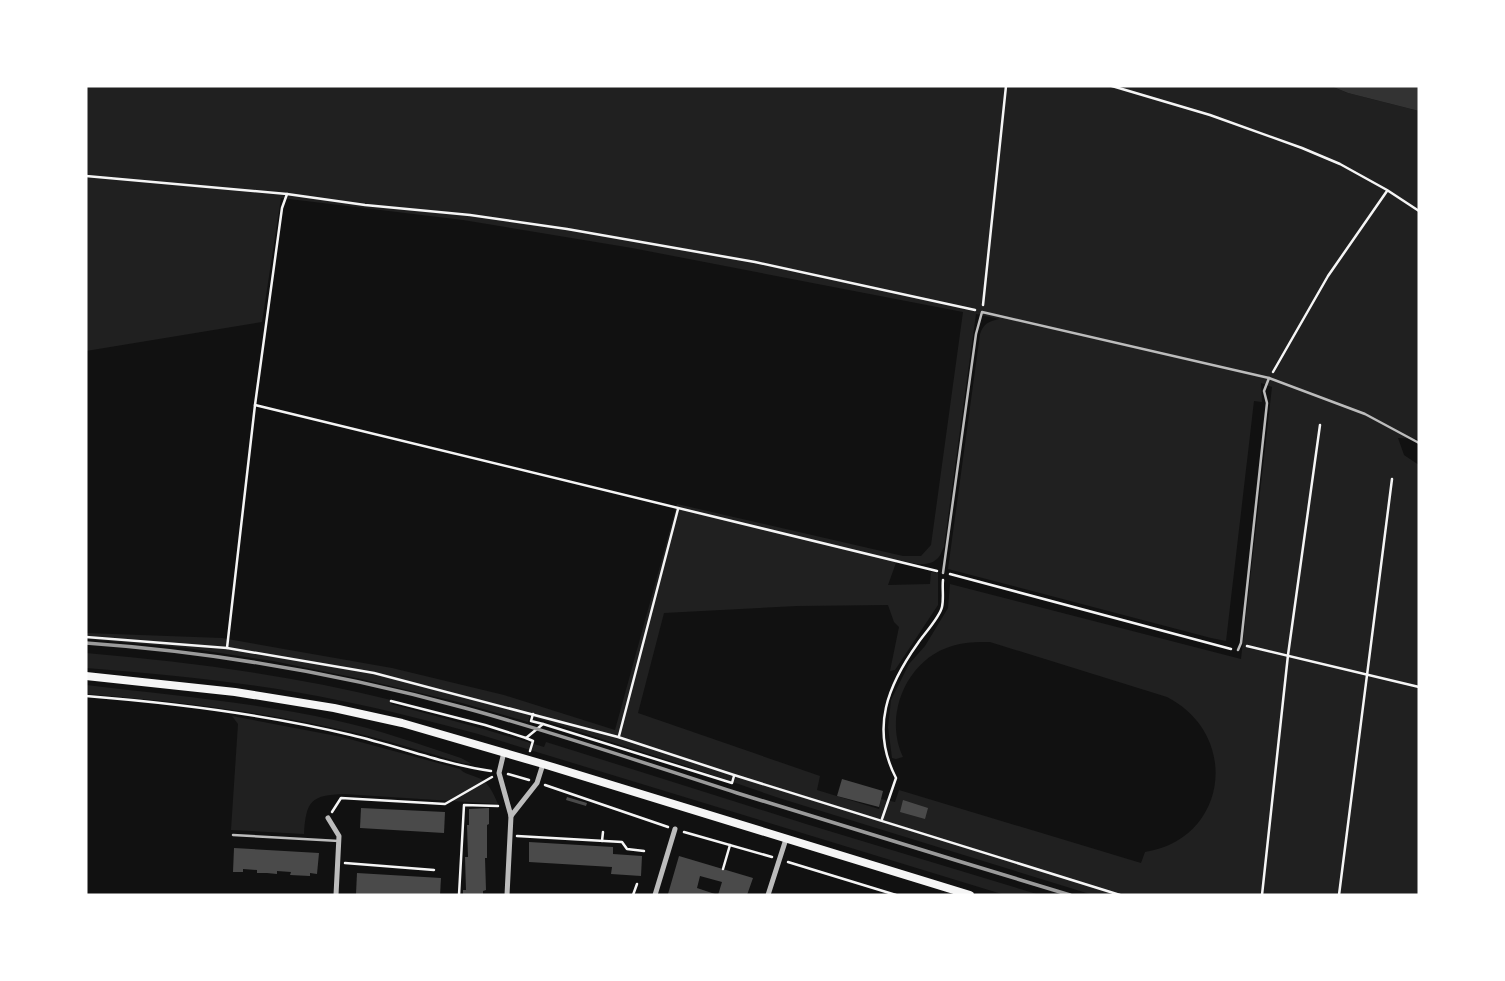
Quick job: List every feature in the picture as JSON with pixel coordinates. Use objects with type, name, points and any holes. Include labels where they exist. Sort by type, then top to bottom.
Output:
[{"type":"main road","points":[[86,676],[235,692],[334,708],[402,723],[970,895]]},
{"type":"street","points":[[504,752],[499,773],[511,816],[507,895]]},
{"type":"street","points":[[511,816],[537,783],[543,764]]},
{"type":"street","points":[[328,818],[339,836],[336,895]]},
{"type":"street","points":[[655,895],[675,829]]},
{"type":"street","points":[[768,895],[786,839]]},
{"type":"lane","points":[[943,573],[976,334],[982,312],[1269,378],[1365,414],[1419,443]]},
{"type":"lane","points":[[1238,650],[1241,643],[1267,403],[1264,391],[1269,378]]},
{"type":"lane","points":[[233,835],[339,841]]},
{"type":"path","points":[[86,176],[287,194],[580,231],[755,262],[982,312],[1006,86]]},
{"type":"path","points":[[1112,86],[1210,115],[1302,148],[1340,164],[1419,211]]},
{"type":"path","points":[[1269,378],[1328,276],[1387,190]]},
{"type":"path","points":[[227,648],[255,405],[282,208],[287,194]]},
{"type":"path","points":[[255,405],[983,582],[1238,650]]},
{"type":"path","points":[[1262,895],[1288,655],[1320,425]]},
{"type":"path","points":[[1339,895],[1392,479]]},
{"type":"path","points":[[618,737],[678,509]]},
{"type":"path","points":[[882,820],[896,778],[887,757],[887,699],[896,676],[942,609],[943,573]]},
{"type":"path","points":[[86,637],[227,648],[374,673],[618,737],[1120,895]]},
{"type":"path","points":[[1241,643],[1419,687]]},
{"type":"path","points":[[391,701],[485,725],[533,741],[521,778]]},
{"type":"path","points":[[533,714],[531,720],[732,783],[734,775]]},
{"type":"path","points":[[526,738],[543,724]]},
{"type":"path","points":[[328,818],[341,798],[445,804],[499,773]]},
{"type":"path","points":[[458,895],[464,805],[509,806]]},
{"type":"path","points":[[602,841],[603,831]]},
{"type":"path","points":[[510,835],[622,842],[627,849],[644,851]]},
{"type":"path","points":[[723,869],[730,845]]},
{"type":"path","points":[[338,863],[434,870]]},
{"type":"path","points":[[633,895],[637,884]]},
{"type":"shaded area","points":[[86,86],[1331,86],[1419,111],[1419,439],[1398,438],[1404,455],[1419,465],[1419,895],[1093,895],[779,798],[530,716],[528,722],[462,703],[273,661],[187,648],[86,639],[86,633],[222,638],[392,668],[504,695],[615,730],[677,504],[903,556],[921,556],[931,545],[963,312],[632,248],[463,220],[281,198],[262,322],[86,351]],"holes":[[[976,314],[999,319],[983,327],[980,334],[948,569],[1211,638],[1226,641],[1254,401],[1262,402],[1261,383],[1272,387],[1241,659],[950,584],[948,608],[925,646],[909,664],[891,700],[888,727],[892,758],[896,759],[903,757],[896,724],[898,707],[911,676],[936,653],[957,645],[990,642],[1167,697],[1191,714],[1206,735],[1214,759],[1215,784],[1208,807],[1194,828],[1173,843],[1145,852],[1141,863],[899,790],[895,802],[881,799],[879,809],[817,790],[820,776],[638,713],[664,613],[797,606],[888,605],[894,622],[899,627],[890,671],[895,670],[938,605],[938,573],[931,572],[930,584],[888,585],[897,560],[929,563],[938,558],[944,547]]]},
{"type":"shaded area","points":[[1331,86],[1419,86],[1419,111],[1348,93]]},
{"type":"shaded area","points":[[86,653],[240,670],[391,700],[391,704],[544,747],[546,742],[1040,895],[1005,895],[478,734],[427,721],[279,689],[86,668]]},
{"type":"shaded area","points":[[86,685],[241,704],[334,720],[398,737],[472,764],[352,732],[253,713],[86,694]]},
{"type":"shaded area","points":[[232,716],[342,737],[460,769],[484,781],[498,804],[333,795],[317,798],[312,802],[306,814],[304,834],[231,830],[238,724]]},
{"type":"building","points":[[842,779],[883,791],[879,807],[837,796]]},
{"type":"building","points":[[567,797],[587,803],[586,806],[566,800]]},
{"type":"building","points":[[903,800],[928,808],[925,819],[900,812]]},
{"type":"building","points":[[361,808],[445,812],[444,833],[360,828]]},
{"type":"building","points":[[489,808],[485,858],[486,890],[483,895],[463,895],[463,890],[466,890],[465,857],[468,857],[469,809]]},
{"type":"building","points":[[529,842],[613,847],[613,854],[642,856],[641,876],[611,874],[612,867],[529,862]]},
{"type":"building","points":[[234,848],[319,853],[317,874],[290,875],[291,872],[277,871],[277,874],[257,873],[257,870],[243,869],[243,872],[233,872]]},
{"type":"building","points":[[679,856],[753,878],[747,895],[718,895],[673,895],[668,894]],"holes":[[[700,876],[722,882],[718,895],[697,888]]]},
{"type":"building","points":[[357,873],[441,878],[440,895],[356,894]]},
{"type":"railway","points":[[86,643],[182,652],[277,666],[465,708],[1070,895]]}]
